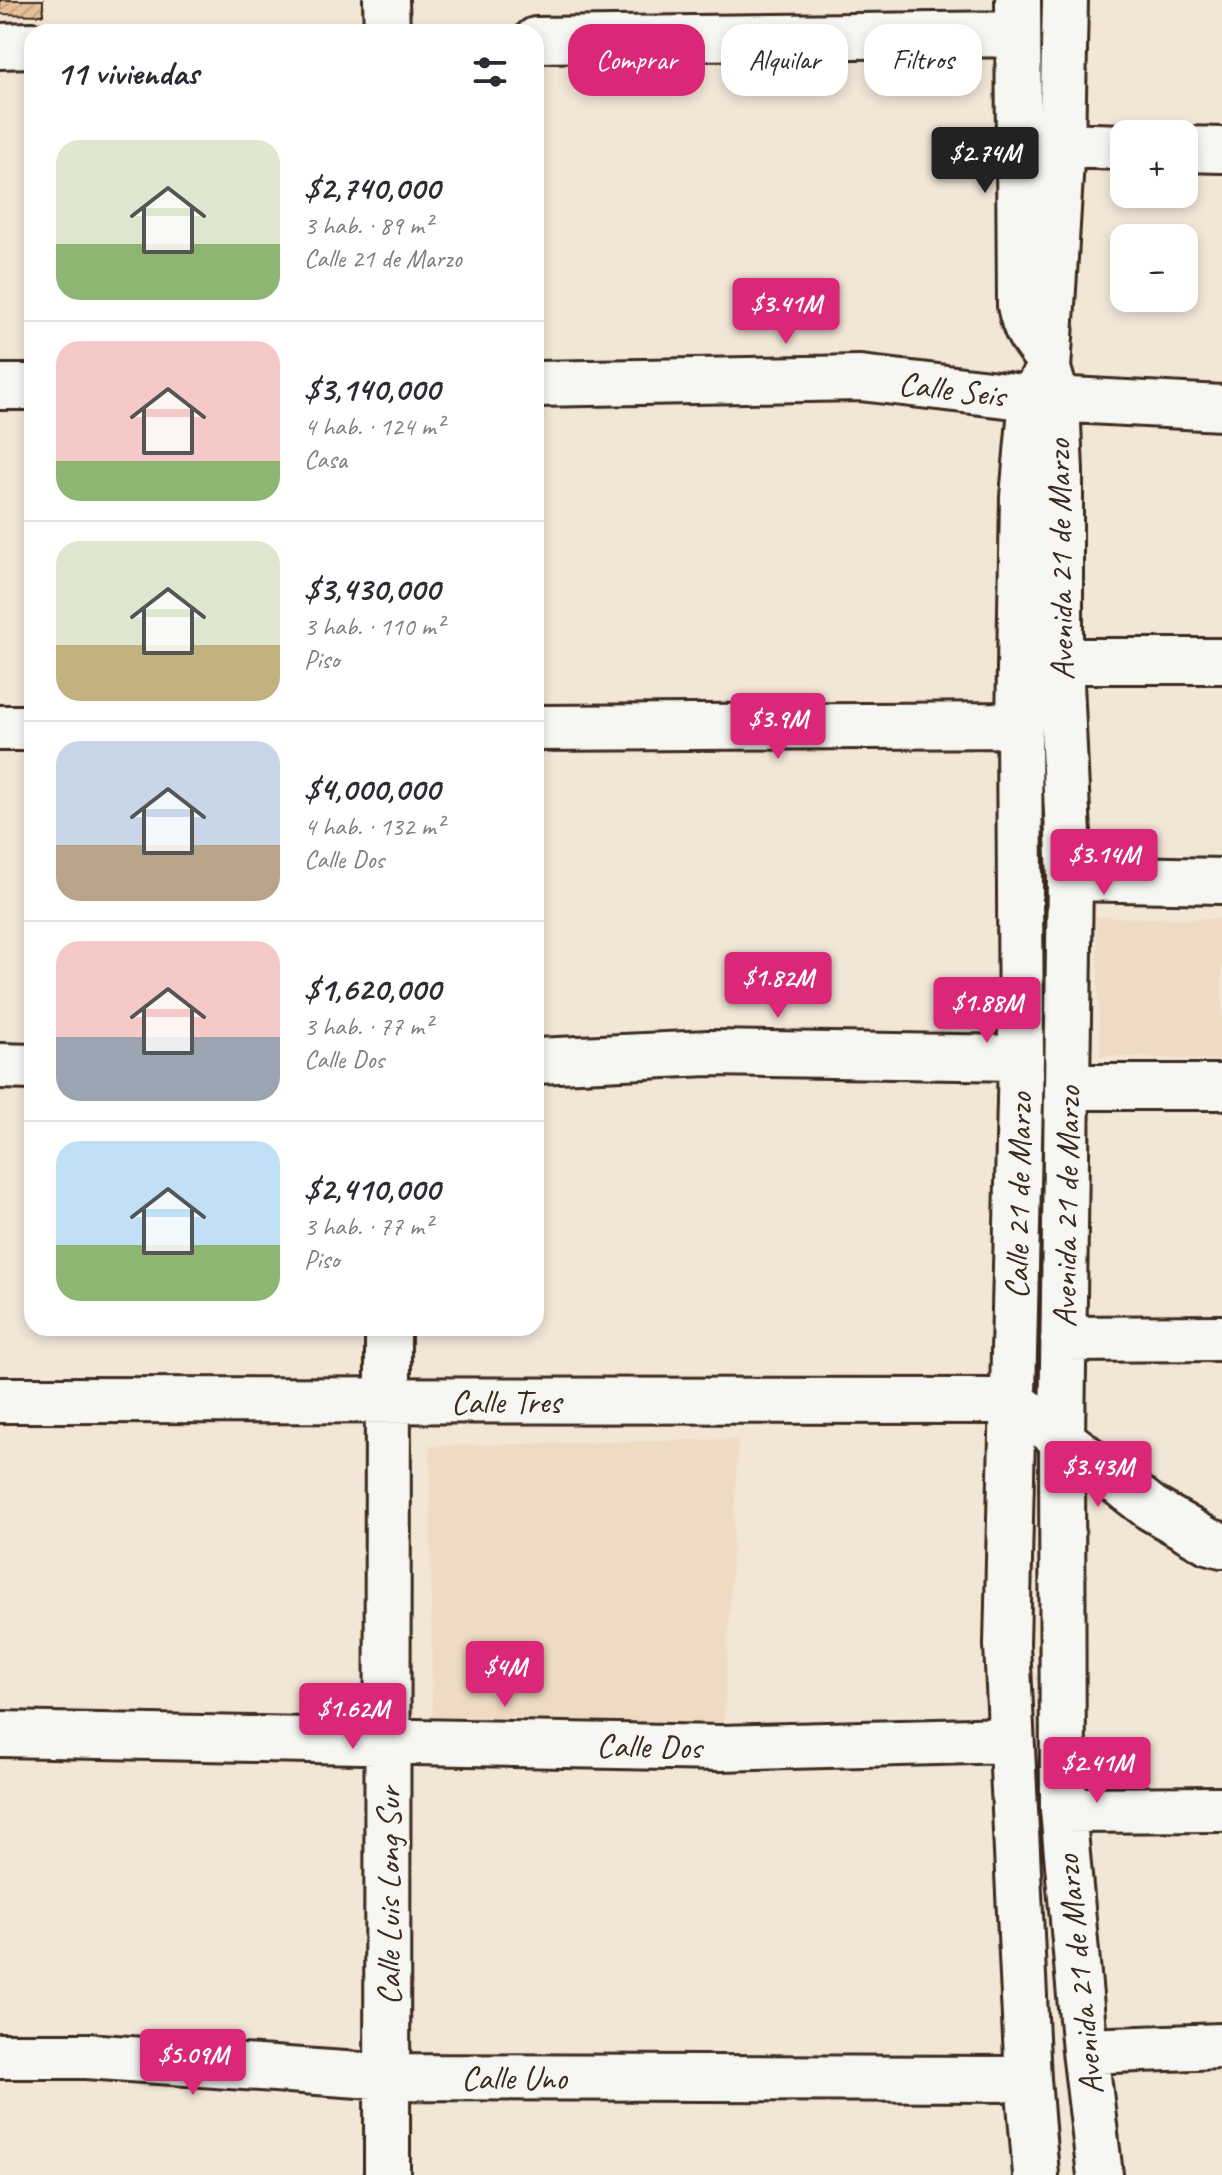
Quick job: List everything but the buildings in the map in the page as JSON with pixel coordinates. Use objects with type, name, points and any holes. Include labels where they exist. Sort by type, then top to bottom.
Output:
[{"type":"street","points":[[386,0],[387,24]]},
{"type":"street","name":"Avenida 21 de Marzo","points":[[1065,0],[1062,145],[1046,381],[1060,472],[1060,661],[1070,878],[1062,1437],[1063,1810],[1085,2051],[1100,2175]]},
{"type":"street","points":[[544,40],[1018,17],[1020,305],[1023,324],[1046,381]]},
{"type":"street","points":[[0,46],[24,45]]},
{"type":"street","points":[[1062,145],[1110,147]]},
{"type":"street","points":[[1198,149],[1222,150]]},
{"type":"street","name":"Calle Seis","points":[[544,384],[860,378],[1046,381],[1222,408]]},
{"type":"street","name":"Calle 21 de Marzo","points":[[1036,2175],[1028,2079],[1007,1645],[1021,1058],[1019,725],[1023,497],[1046,381]]},
{"type":"street","points":[[0,387],[24,387]]},
{"type":"street","points":[[1060,661],[1222,661]]},
{"type":"street","points":[[544,728],[1019,725]]},
{"type":"street","points":[[0,728],[24,728]]},
{"type":"street","points":[[1070,878],[1222,881]]},
{"type":"street","points":[[544,1061],[709,1053],[1021,1058]]},
{"type":"street","points":[[0,1066],[24,1067]]},
{"type":"street","points":[[1068,1087],[1222,1087]]},
{"type":"street","name":"Calle Luis Long Sur","points":[[387,2175],[388,1336]]},
{"type":"street","points":[[1063,1339],[1222,1338]]},
{"type":"street","name":"Calle Tres","points":[[0,1400],[1013,1401]]},
{"type":"street","points":[[1013,1401],[1151,1508],[1208,1541],[1222,1545]]},
{"type":"street","name":"Calle Dos","points":[[0,1734],[721,1748],[1010,1740]]},
{"type":"street","points":[[1063,1810],[1222,1809]]},
{"type":"street","points":[[1085,2051],[1222,2046]]},
{"type":"street","name":"Calle Uno","points":[[0,2056],[86,2056],[388,2077],[1028,2079]]},
{"type":"shaded area","points":[[1096,917],[1222,919],[1222,1060],[1100,1056]]},
{"type":"shaded area","points":[[738,1439],[724,1725],[432,1717],[430,1446]]}]
